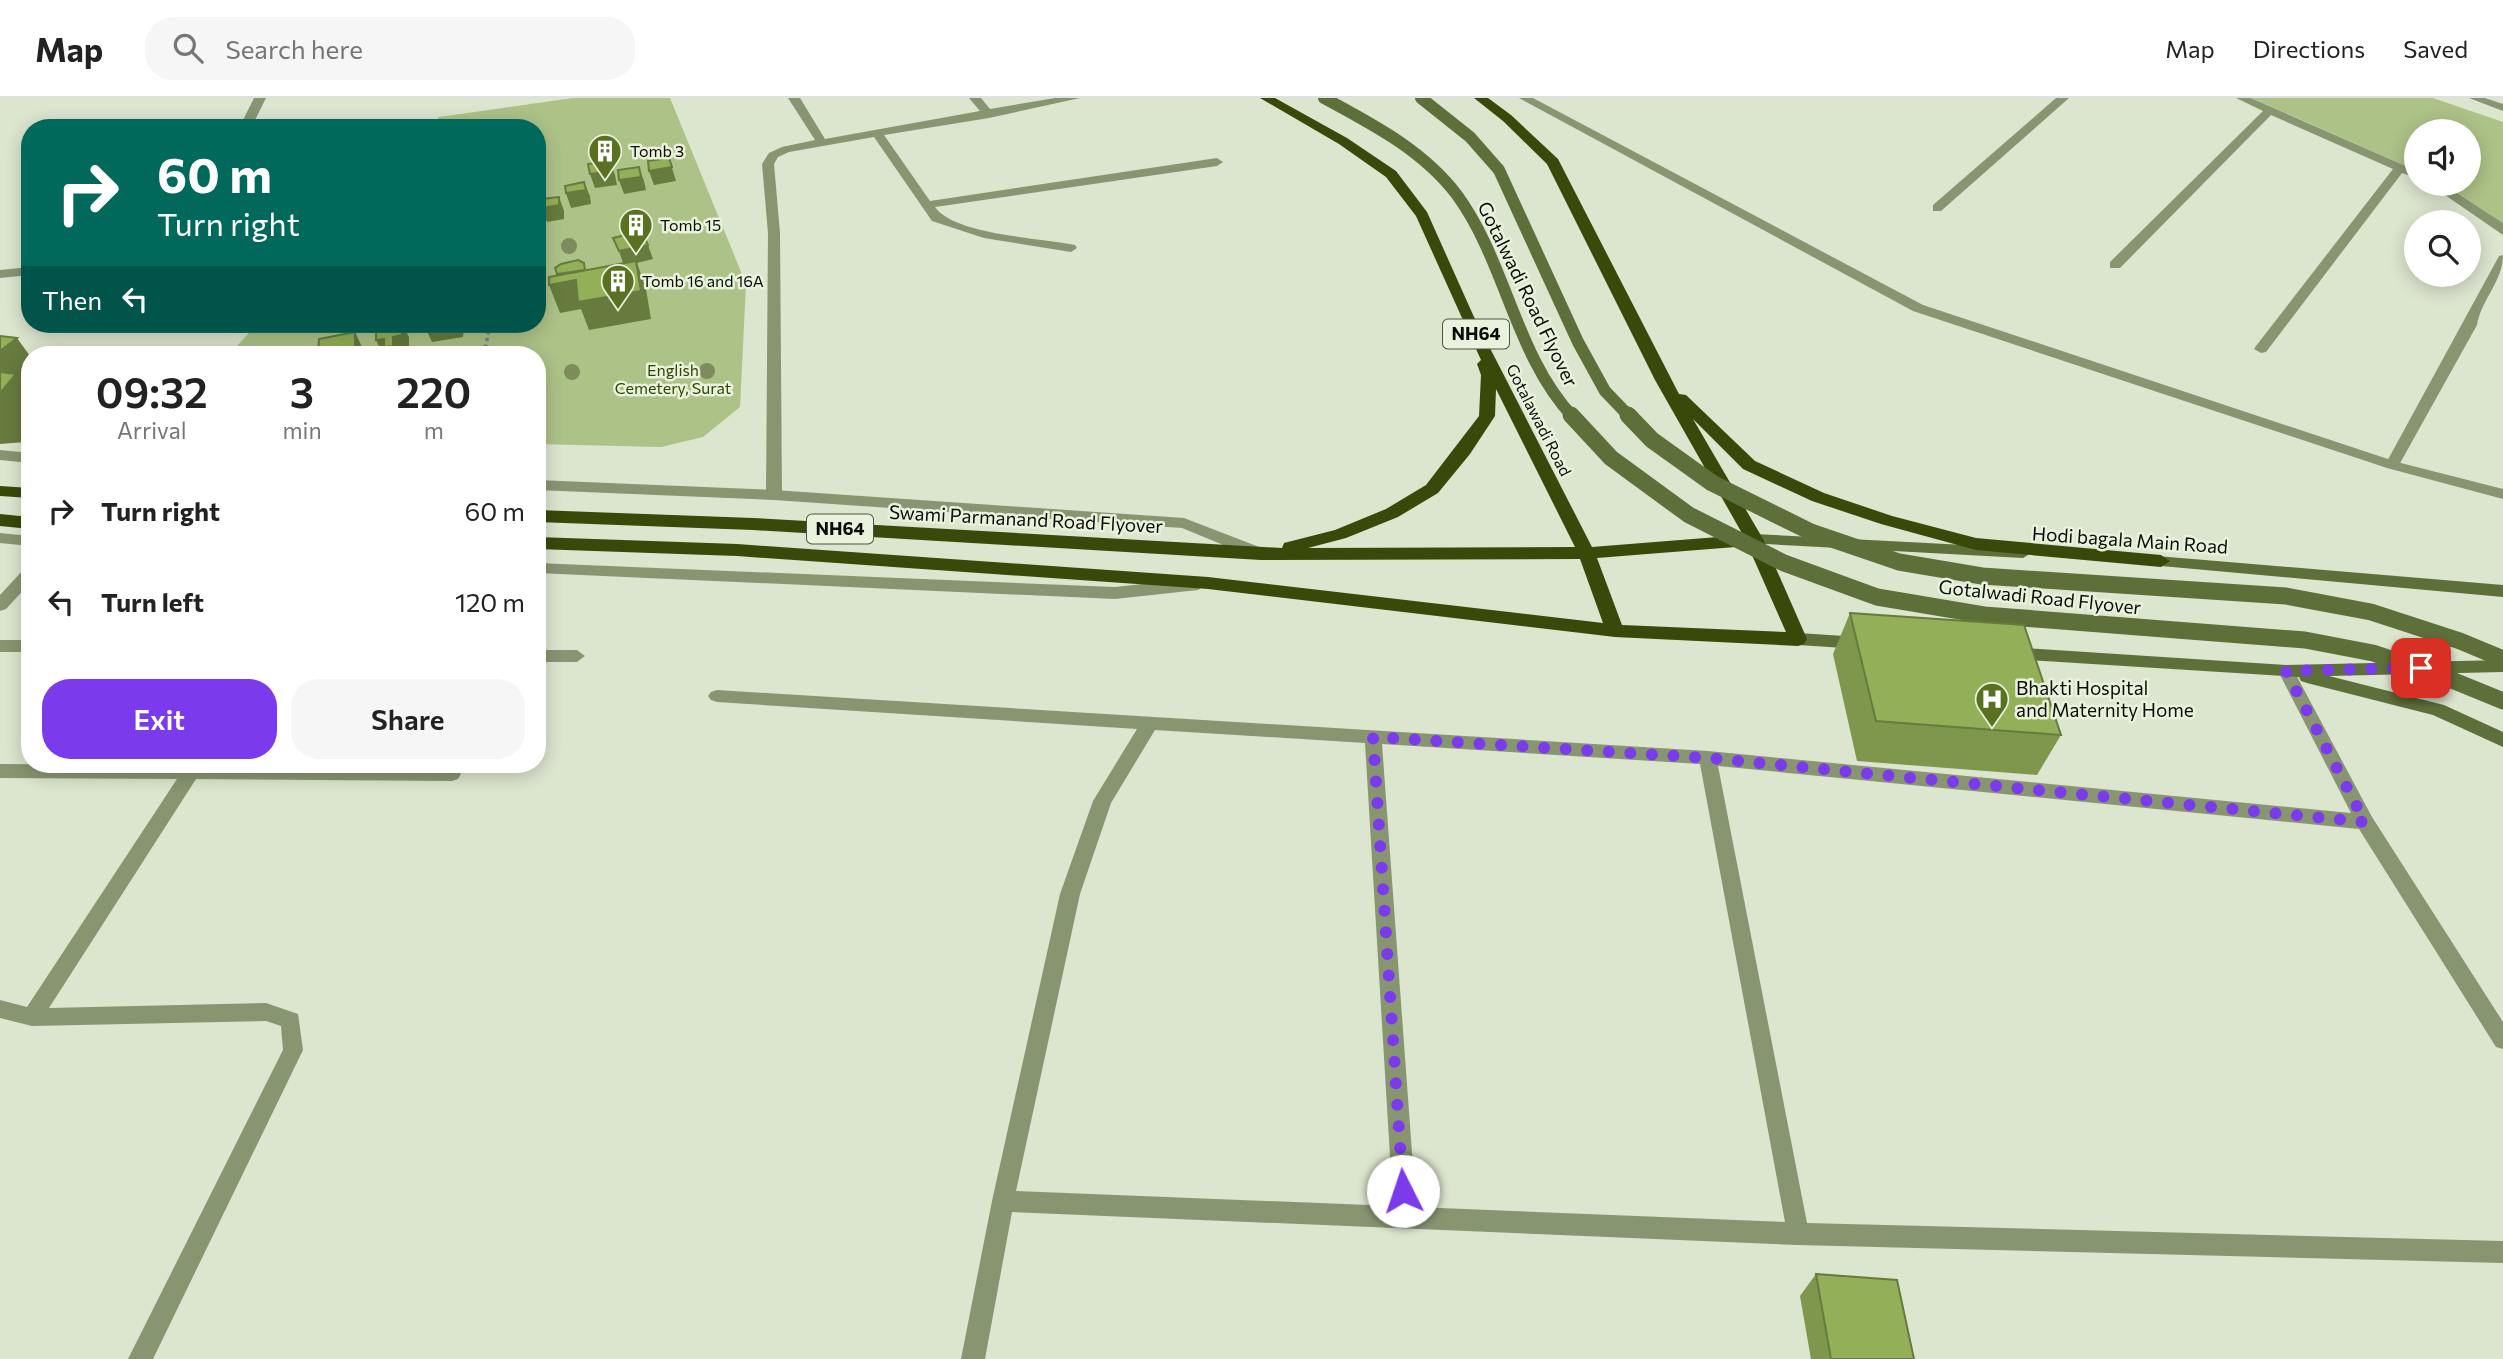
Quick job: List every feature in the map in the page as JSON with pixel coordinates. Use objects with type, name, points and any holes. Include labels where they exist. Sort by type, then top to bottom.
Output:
[{"type":"highway","name":"Gotalawadi Road","points":[[1266,98],[1343,141],[1391,174],[1422,215],[1467,317],[1587,553],[1615,631]]},
{"type":"highway","points":[[1480,98],[1507,118],[1553,162],[1663,380],[1754,539],[1798,639]]},
{"type":"highway","points":[[1261,554],[1340,534],[1392,513],[1432,489],[1487,416],[1489,375],[1467,317]]},
{"type":"highway","points":[[1663,380],[1749,465],[1818,497],[1887,520],[1976,544],[2161,561]]},
{"type":"highway","points":[[0,491],[21,492]]},
{"type":"highway","name":"Swami Parmanand Road Flyover","points":[[546,516],[753,524],[1261,554]]},
{"type":"highway","points":[[0,520],[21,522]]},
{"type":"highway","name":"NH64","points":[[1261,554],[1587,553],[1754,539]]},
{"type":"highway","name":"NH64","points":[[546,543],[737,550],[1208,583],[1615,631],[1798,639]]},
{"type":"main road","name":"Gotalwadi Road Flyover","points":[[1324,98],[1382,131],[1423,159],[1456,194],[1479,231],[1530,349],[1562,405],[1611,458],[1700,521],[1784,563],[1877,597],[1984,615],[2305,640],[2374,653],[2442,676],[2503,701]]},
{"type":"main road","name":"Gotalwadi Road Flyover","points":[[1420,98],[1470,137],[1499,170],[1578,342],[1605,391],[1652,440],[1712,483],[1811,532],[1899,562],[1982,576],[2286,596],[2371,612],[2460,641],[2503,659]]},
{"type":"main road","name":"Hodi bagala Main Road","points":[[1754,539],[2161,561],[2503,592]]},
{"type":"main road","points":[[1798,639],[1882,645]]},
{"type":"main road","points":[[1993,652],[2286,671],[2503,666]]},
{"type":"main road","points":[[2286,671],[2438,710],[2503,740]]},
{"type":"street","points":[[249,119],[260,98]]},
{"type":"street","points":[[794,98],[822,144]]},
{"type":"street","points":[[975,98],[989,115]]},
{"type":"street","points":[[774,495],[774,233],[768,164],[773,155],[786,149],[1074,98]]},
{"type":"street","points":[[1525,98],[1918,308],[2392,465],[2503,494]]},
{"type":"street","points":[[1937,208],[2063,98]]},
{"type":"street","points":[[2242,98],[2404,169]]},
{"type":"street","points":[[2475,98],[2503,107]]},
{"type":"street","points":[[2115,265],[2270,110]]},
{"type":"street","points":[[878,134],[936,218],[951,225],[1071,248]]},
{"type":"street","points":[[927,205],[1217,162]]},
{"type":"street","points":[[2261,349],[2400,167]]},
{"type":"street","points":[[2453,196],[2501,227],[2503,231]]},
{"type":"street","points":[[2392,465],[2470,325],[2470,316],[2503,259]]},
{"type":"street","points":[[0,274],[21,272]]},
{"type":"street","points":[[0,455],[21,457]]},
{"type":"street","points":[[546,485],[774,495],[1184,523],[1261,554]]},
{"type":"street","points":[[0,538],[21,540]]},
{"type":"street","points":[[546,568],[1115,593],[1208,583]]},
{"type":"street","points":[[0,605],[21,583]]},
{"type":"street","points":[[0,646],[21,646]]},
{"type":"street","points":[[546,656],[577,656]]},
{"type":"street","points":[[2286,671],[2365,822],[2503,1040]]},
{"type":"street","points":[[717,696],[1708,758],[2365,822]]},
{"type":"street","points":[[973,1359],[1003,1201],[1070,894],[1102,801],[1150,723]]},
{"type":"street","points":[[1373,737],[1405,1217]]},
{"type":"street","points":[[1708,758],[1798,1234]]},
{"type":"street","points":[[0,771],[21,771]]},
{"type":"street","points":[[32,1017],[190,773]]},
{"type":"street","points":[[418,773],[452,774]]},
{"type":"street","points":[[0,1009],[32,1017],[266,1012],[291,1020],[293,1050],[140,1359]]},
{"type":"street","points":[[1003,1201],[1798,1234],[2503,1252]]},
{"type":"green space","name":"English Cemetery, Surat","points":[[573,98],[670,98],[746,284],[740,407],[703,437],[661,447],[546,444],[546,346],[409,346],[408,337],[400,346],[237,346],[249,333],[454,333],[463,337],[464,333],[546,333],[546,119],[437,119]]},
{"type":"green space","points":[[2252,98],[2433,98],[2503,122],[2503,223],[2461,196],[2481,196],[2481,119],[2404,119],[2404,165]]},
{"type":"building","points":[[669,158],[672,167],[649,171],[648,161]]},
{"type":"building","points":[[610,161],[612,171],[590,174],[588,164]]},
{"type":"building","points":[[639,167],[641,177],[619,180],[618,170]]},
{"type":"building","points":[[584,182],[586,190],[566,193],[565,186]]},
{"type":"building","points":[[559,197],[559,205],[546,207],[546,199]]},
{"type":"building","points":[[642,231],[648,245],[619,251],[613,238]]},
{"type":"building","points":[[578,260],[584,263],[585,270],[557,274],[555,268],[561,264]]},
{"type":"building","points":[[636,261],[641,291],[578,302],[576,280],[549,285],[549,277]]},
{"type":"building","points":[[355,333],[355,346],[319,346],[319,339]]},
{"type":"building","points":[[376,333],[402,333],[393,337],[393,346],[384,346],[384,339],[376,340]]},
{"type":"building","points":[[0,336],[17,338],[0,351]]},
{"type":"building","points":[[0,372],[16,374],[0,393]]},
{"type":"building","points":[[1850,613],[2024,625],[2061,735],[1876,721]]},
{"type":"building","points":[[1816,1274],[1897,1280],[1914,1359],[1831,1359]]},
{"type":"place","name":"Tomb 3","points":[[605,181]]},
{"type":"place","name":"Tomb 15","points":[[636,255]]},
{"type":"place","name":"Tomb 16 and 16A","points":[[618,311]]},
{"type":"place","name":"Bhakti Hospital and Maternity Home","points":[[1992,729]]},
{"type":"route","points":[[1403,1191],[1373,737],[1708,758],[2365,822],[2286,671],[2421,668]]}]
